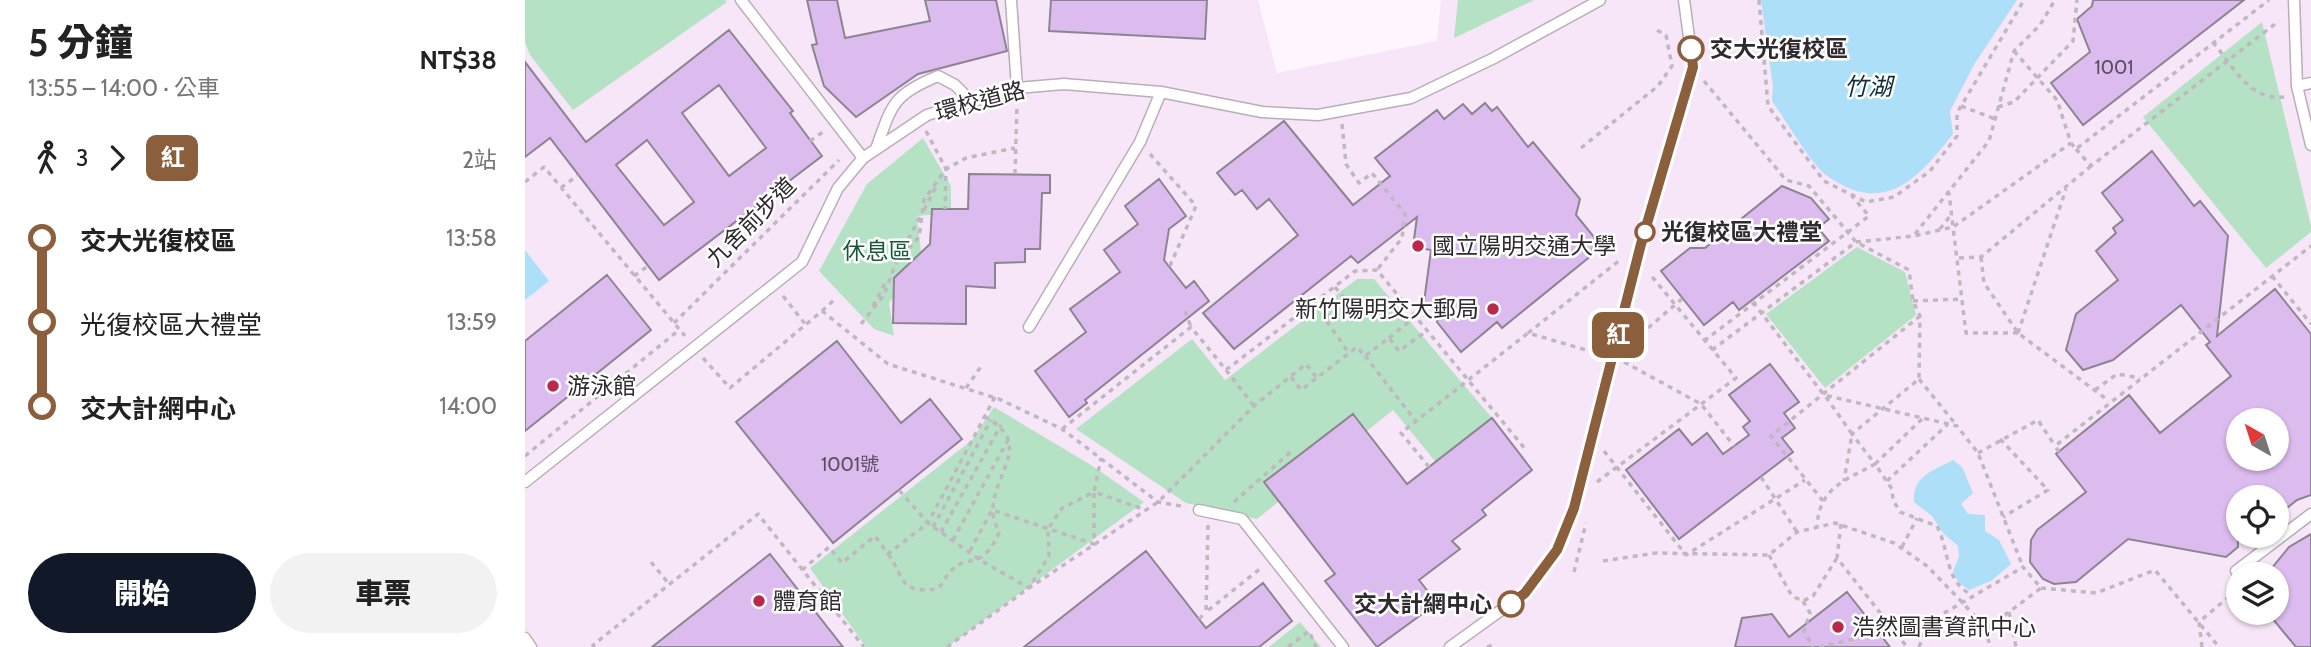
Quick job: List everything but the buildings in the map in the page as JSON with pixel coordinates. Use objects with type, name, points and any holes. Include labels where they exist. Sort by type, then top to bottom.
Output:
[{"type":"lane","points":[[741,0],[863,158]]},
{"type":"lane","points":[[1011,0],[1017,88]]},
{"type":"lane","name":"環校道路","points":[[525,482],[802,262],[838,188],[863,158],[927,115],[1017,88],[1064,84],[1161,92],[1262,112],[1318,115],[1411,98],[1494,58],[1600,0]]},
{"type":"lane","points":[[1450,647],[1525,593],[1557,550],[1574,508],[1641,244],[1693,67],[1684,0]]},
{"type":"lane","points":[[2294,0],[2298,90],[2311,145]]},
{"type":"lane","points":[[876,150],[892,105],[911,87],[938,76],[955,85],[972,102]]},
{"type":"lane","points":[[2298,90],[2311,83]]},
{"type":"lane","points":[[1029,327],[1140,142],[1161,92]]},
{"type":"lane","points":[[1209,512],[1242,519],[1343,647]]},
{"type":"lane","points":[[2248,562],[2311,514]]},
{"type":"lane","points":[[525,638],[531,647]]},
{"type":"path","points":[[1759,0],[1768,106],[1824,181],[1866,202],[1894,197],[1930,171],[1957,136],[1957,113],[2024,0]]},
{"type":"path","points":[[1914,236],[1989,141],[2014,51],[2040,25],[2055,0]]},
{"type":"path","points":[[1999,107],[2014,102],[2073,41],[2077,0]]},
{"type":"path","points":[[2076,149],[2269,0]]},
{"type":"path","points":[[1959,258],[1981,257],[2091,166],[2275,23],[2295,15]]},
{"type":"path","points":[[1581,148],[1658,86],[1672,66],[1666,35],[1653,27]]},
{"type":"path","points":[[2213,42],[2250,88],[2265,97],[2298,90]]},
{"type":"path","points":[[2014,51],[2057,100],[2070,143],[2091,166]]},
{"type":"path","points":[[1693,67],[1786,180],[1809,186],[1856,242],[1909,270],[1913,301],[1920,316],[1919,379],[1978,453],[2023,567],[2041,588]]},
{"type":"path","points":[[1015,174],[1017,88]]},
{"type":"path","points":[[1961,106],[1995,119]]},
{"type":"path","points":[[1226,370],[1355,271],[1377,270],[1402,238],[1405,214],[1372,173],[1359,184],[1346,164],[1341,111]]},
{"type":"path","points":[[918,121],[946,169],[945,209]]},
{"type":"path","points":[[1140,142],[1196,206],[1169,268]]},
{"type":"path","points":[[1712,350],[1856,242],[1914,236],[1953,227],[2070,143]]},
{"type":"path","name":"九舍前步道","points":[[674,323],[854,145]]},
{"type":"path","points":[[861,324],[884,295],[896,263],[919,236],[924,200],[946,169],[966,158],[1015,148]]},
{"type":"path","points":[[525,182],[544,167],[730,388],[836,298]]},
{"type":"path","points":[[867,316],[946,169]]},
{"type":"path","points":[[561,188],[577,175]]},
{"type":"path","points":[[2018,333],[2066,188]]},
{"type":"path","points":[[1949,193],[1966,332],[2018,333]]},
{"type":"path","points":[[1704,341],[1847,230],[1869,216],[1850,194]]},
{"type":"path","points":[[1939,230],[1952,214]]},
{"type":"path","points":[[1429,467],[1401,433],[1641,244]]},
{"type":"path","points":[[2055,446],[2109,401],[2311,246]]},
{"type":"path","points":[[1981,257],[1983,283],[2018,333],[2109,401]]},
{"type":"path","points":[[634,276],[648,266]]},
{"type":"path","points":[[1377,270],[1526,450]]},
{"type":"path","points":[[1595,483],[1735,379],[1649,273]]},
{"type":"path","points":[[2272,276],[2311,324]]},
{"type":"path","points":[[773,284],[806,325]]},
{"type":"path","points":[[1335,286],[1347,302],[1325,319],[1349,353]]},
{"type":"path","points":[[1631,342],[1683,298]]},
{"type":"path","points":[[1913,301],[1963,299]]},
{"type":"path","points":[[1753,302],[1887,481],[1900,512],[1937,526],[1945,541],[1954,581],[1973,595]]},
{"type":"path","points":[[1185,310],[1191,327],[1254,406]]},
{"type":"path","points":[[822,311],[888,364],[996,397],[1062,429],[1158,502],[1209,512],[1294,449]]},
{"type":"path","points":[[1365,356],[1416,316]]},
{"type":"path","points":[[1823,501],[1771,436],[1920,316]]},
{"type":"path","points":[[1062,429],[1191,327]]},
{"type":"path","points":[[525,456],[679,330]]},
{"type":"path","points":[[1389,338],[1399,351],[1428,330]]},
{"type":"path","points":[[1528,333],[1613,358]]},
{"type":"path","points":[[1291,377],[1301,390],[1357,346],[1416,421]]},
{"type":"path","points":[[1627,363],[1701,404],[1734,446]]},
{"type":"path","points":[[947,647],[1029,588],[1158,502],[1254,406],[1306,364],[1317,378]]},
{"type":"path","points":[[966,388],[982,365]]},
{"type":"path","points":[[2095,390],[2117,374],[2140,378]]},
{"type":"path","points":[[1844,481],[1852,434],[1919,379]]},
{"type":"path","points":[[1825,395],[1957,426]]},
{"type":"path","points":[[888,554],[928,523],[996,397]]},
{"type":"path","points":[[970,551],[992,510],[1010,457],[1008,440],[1001,425],[985,417]]},
{"type":"path","points":[[1817,527],[1818,507],[1823,501],[1844,481],[1875,464],[1922,419]]},
{"type":"path","points":[[933,527],[991,420]]},
{"type":"path","points":[[1978,453],[2038,420],[2060,452]]},
{"type":"path","points":[[1887,481],[1948,424]]},
{"type":"path","points":[[941,532],[1001,425]]},
{"type":"path","points":[[2000,439],[2048,490],[2003,517]]},
{"type":"path","points":[[953,540],[1008,440]]},
{"type":"path","points":[[1604,451],[1686,555]]},
{"type":"path","points":[[1094,544],[1094,492],[1101,458]]},
{"type":"path","points":[[1761,477],[1778,499],[1797,532]]},
{"type":"path","points":[[1686,555],[1805,480]]},
{"type":"path","points":[[899,489],[933,527],[980,560],[1029,588]]},
{"type":"path","points":[[1029,588],[1049,556],[1048,529],[1062,508],[1094,492],[1146,510]]},
{"type":"path","points":[[992,510],[1094,544]]},
{"type":"path","points":[[802,570],[829,547],[842,563],[875,536],[895,564],[898,576],[908,587],[919,591],[937,589],[951,571],[980,560],[990,551],[999,533],[992,510]]},
{"type":"path","points":[[1206,612],[1209,512]]},
{"type":"path","points":[[595,647],[593,645],[758,514],[864,647]]},
{"type":"path","points":[[1902,547],[1917,519]]},
{"type":"path","points":[[1603,561],[1656,553],[1769,555],[1797,532],[1841,523],[1902,547],[1927,566],[1986,629],[1990,647]]},
{"type":"path","points":[[1803,601],[1813,596],[1837,558],[1841,523]]},
{"type":"path","points":[[1769,555],[1792,596],[1803,601],[1810,613],[1804,631],[1813,647]]},
{"type":"path","points":[[1837,558],[1907,647]]},
{"type":"path","points":[[1199,619],[1273,559]]},
{"type":"path","points":[[651,562],[669,584]]},
{"type":"path","points":[[1819,647],[1929,622],[2023,567]]},
{"type":"path","points":[[1986,629],[2041,588],[2096,593],[2155,570],[2219,647]]},
{"type":"path","points":[[2199,622],[2226,599]]},
{"type":"path","points":[[2009,612],[2016,647]]},
{"type":"path","points":[[1919,647],[1929,622]]},
{"type":"path","points":[[2199,622],[2202,647]]},
{"type":"path","points":[[1288,647],[1309,631],[1315,647]]},
{"type":"path","points":[[1487,647],[1493,645]]},
{"type":"shaded area","name":"國立陽明交通大學","points":[[525,0],[1258,0],[1277,73],[1437,41],[1441,0],[2311,0],[2311,647],[525,647]]},
{"type":"green space","points":[[525,0],[727,2],[573,110],[530,55],[525,42]]},
{"type":"green space","points":[[1458,0],[1534,0],[1454,38]]},
{"type":"green space","points":[[2262,22],[2311,226],[2311,232],[2266,268],[2143,117]]},
{"type":"green space","name":"休息區","points":[[923,138],[951,186],[951,213],[917,216],[922,261],[889,303],[894,336],[874,329],[819,271],[867,184]]},
{"type":"green space","points":[[1857,247],[1905,272],[1916,315],[1825,388],[1766,314]]},
{"type":"green space","points":[[1357,279],[1374,279],[1492,418],[1449,478],[1393,410],[1257,519],[1186,503],[1076,429],[1192,339],[1225,380]]},
{"type":"green space","points":[[994,407],[1091,465],[1144,502],[947,647],[866,647],[810,568],[972,440]]},
{"type":"green space","points":[[1300,622],[1321,647],[1269,647]]},
{"type":"water","name":"竹湖","points":[[1761,0],[2017,0],[1975,63],[1950,111],[1953,134],[1940,151],[1898,188],[1882,193],[1865,193],[1826,175],[1772,101],[1773,87]]},
{"type":"water","points":[[525,250],[549,281],[525,300]]},
{"type":"water","points":[[1953,460],[1962,467],[1973,493],[1961,504],[1968,514],[1985,515],[1985,531],[1999,540],[2011,564],[1991,581],[1969,590],[1958,582],[1953,571],[1959,557],[1958,546],[1943,533],[1932,516],[1914,502],[1914,493],[1920,480]]},
{"type":"bus line","name":"紅","points":[[1511,604],[1525,593],[1557,550],[1574,508],[1641,244],[1693,67],[1691,49]]},
{"type":"place","name":"交大光復校區","points":[[1691,49]]},
{"type":"place","name":"光復校區大禮堂","points":[[1645,232]]},
{"type":"place","name":"國立陽明交通大學","points":[[1418,246]]},
{"type":"place","name":"新竹陽明交大郵局","points":[[1493,309]]},
{"type":"place","name":"游泳館","points":[[553,386]]},
{"type":"place","name":"體育館","points":[[759,601]]},
{"type":"place","name":"交大計網中心","points":[[1511,604]]},
{"type":"place","name":"浩然圖書資訊中心","points":[[1838,627]]}]
